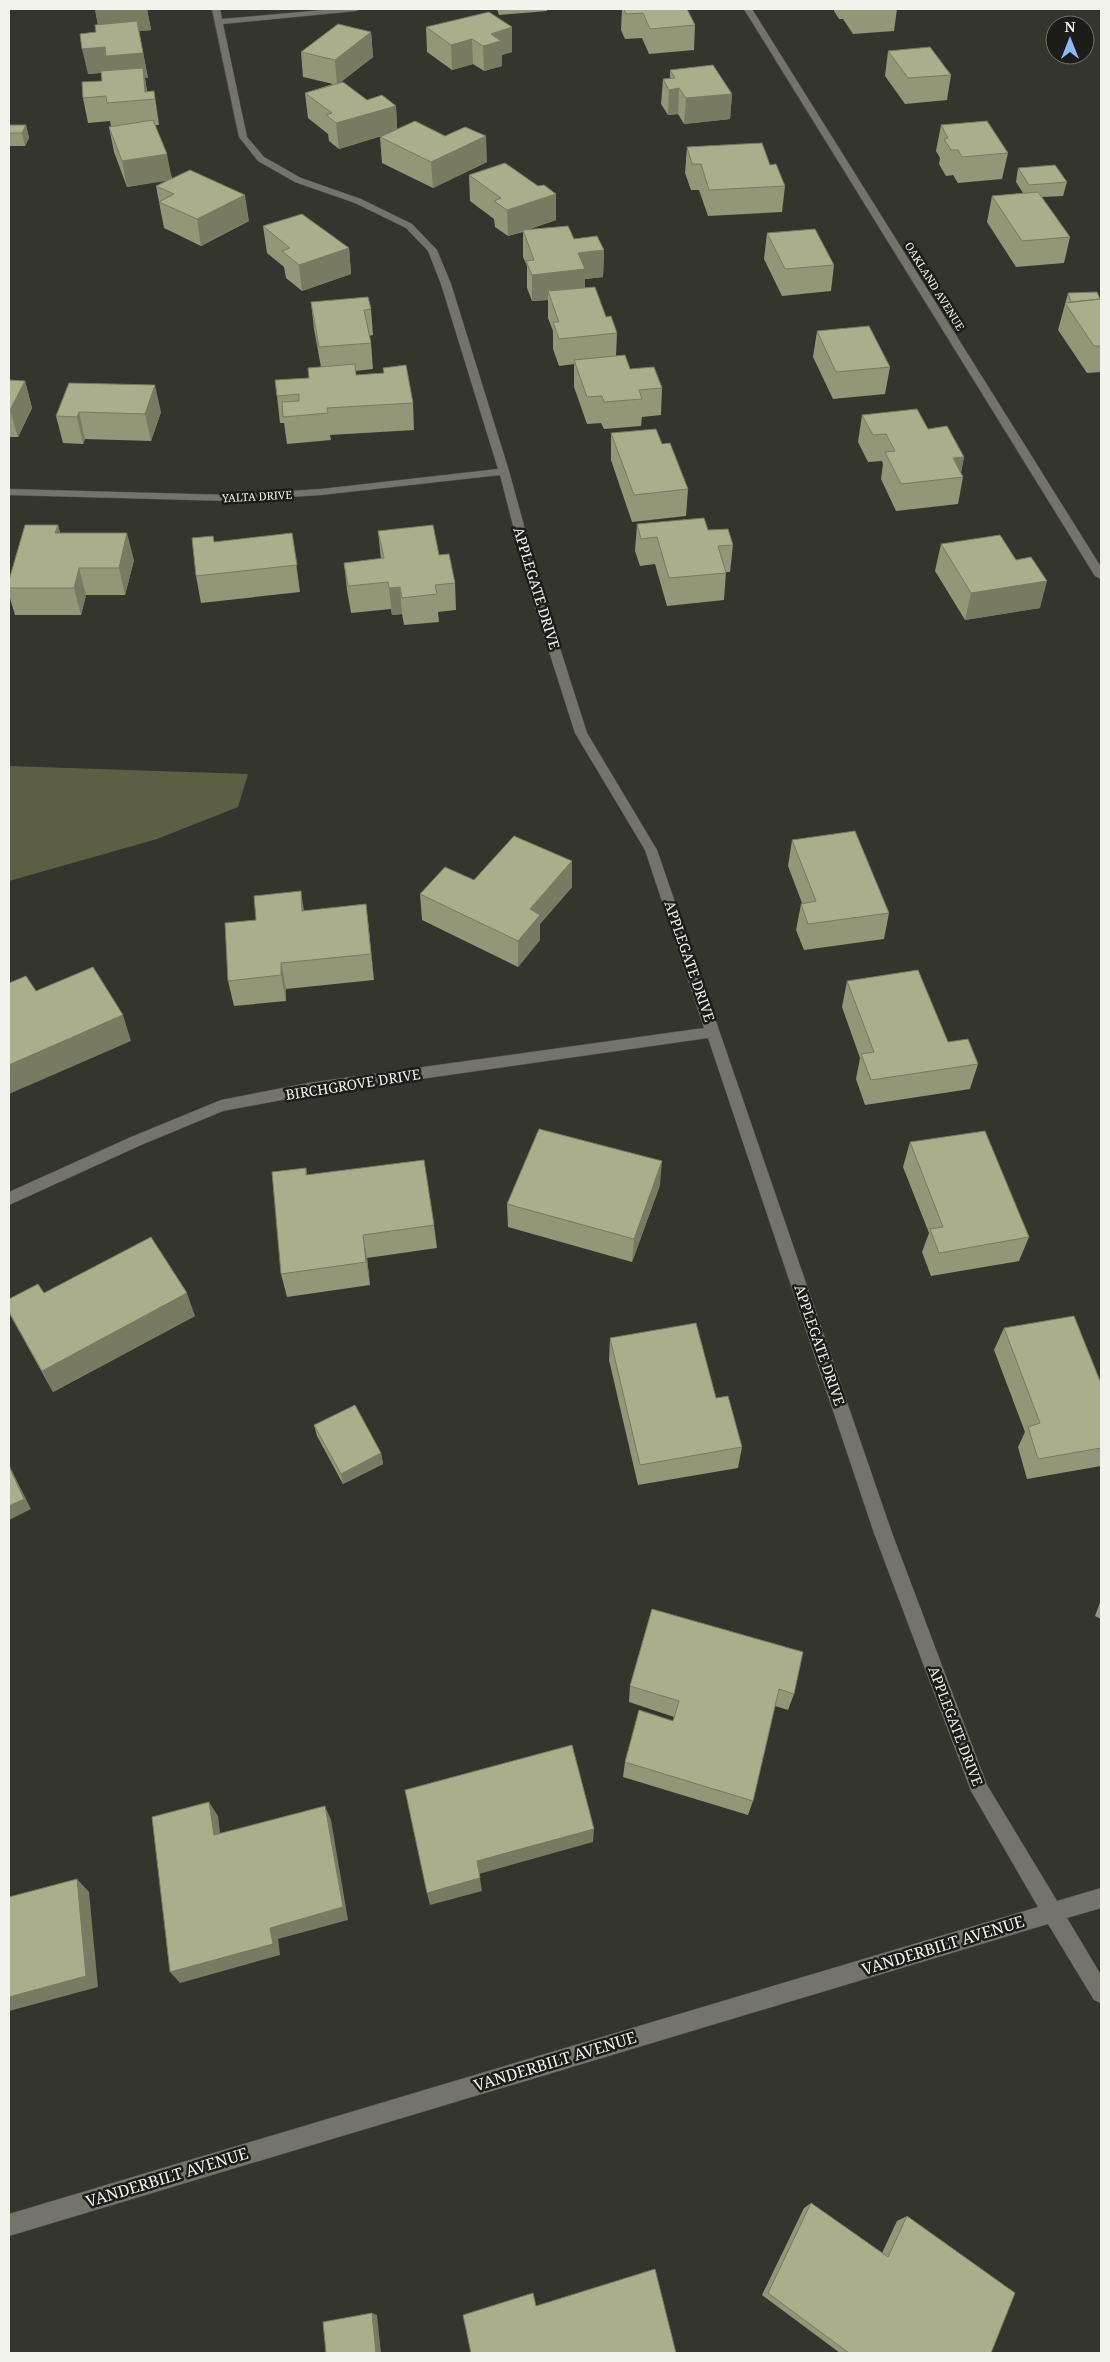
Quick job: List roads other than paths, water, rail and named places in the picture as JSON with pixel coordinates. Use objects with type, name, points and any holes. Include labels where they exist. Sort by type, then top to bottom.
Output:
[{"type":"street","points":[[218,16],[356,9]]},
{"type":"street","name":"OAKLAND AVENUE","points":[[748,9],[1101,576]]},
{"type":"street","name":"APPLEGATE DRIVE","points":[[218,16],[242,137],[261,159],[298,180],[358,201],[409,226],[432,250],[446,284],[504,471],[537,595],[581,734],[651,850],[883,1533],[980,1791],[1101,1993]]},
{"type":"street","name":"YALTA DRIVE","points":[[9,492],[229,498],[321,492],[504,471]]},
{"type":"street","name":"BIRCHGROVE DRIVE","points":[[9,1199],[136,1141],[222,1106],[308,1089],[714,1032]]},
{"type":"street","name":"VANDERBILT AVENUE","points":[[9,2225],[1101,1898]]}]
